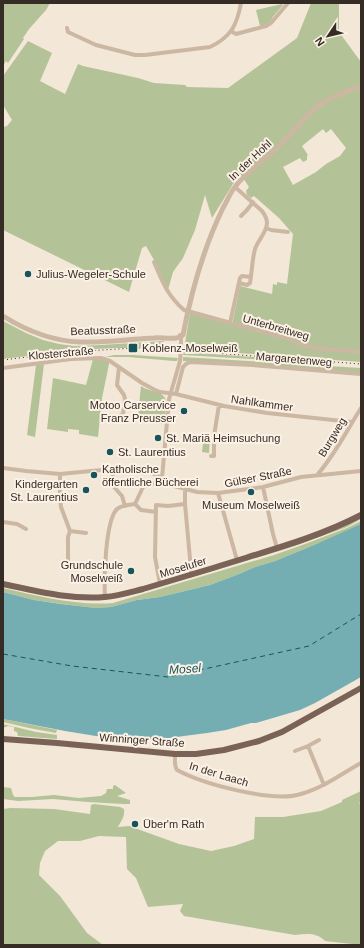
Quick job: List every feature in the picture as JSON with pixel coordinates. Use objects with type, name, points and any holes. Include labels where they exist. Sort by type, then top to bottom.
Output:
[{"type":"main road","name":"Moselufer","points":[[3,584],[77,597],[105,597],[124,594],[277,548],[345,523],[361,515]]},
{"type":"main road","name":"Winninger Straße","points":[[3,739],[175,754],[196,754],[224,750],[259,741],[282,732],[361,688]]},
{"type":"street","points":[[67,28],[68,32],[96,45],[135,54],[145,55],[210,48],[218,44],[231,32],[237,21],[242,3]]},
{"type":"street","points":[[231,32],[236,34],[266,26],[271,23],[288,3]]},
{"type":"street","name":"In der Hohl","points":[[181,334],[208,243],[216,222],[235,187],[242,178],[280,145],[318,106],[361,86]]},
{"type":"street","points":[[235,187],[262,211],[266,216],[267,221],[266,228],[256,248],[250,283],[248,285],[239,283]]},
{"type":"street","points":[[241,216],[253,202]]},
{"type":"street","points":[[266,228],[288,232]]},
{"type":"street","points":[[154,262],[171,297],[184,310],[188,311]]},
{"type":"street","points":[[230,323],[240,278],[242,276],[251,278]]},
{"type":"street","name":"Unterbreitweg","points":[[188,311],[289,339],[304,346],[361,352]]},
{"type":"street","name":"Beatusstraße","points":[[3,316],[30,331],[63,340],[88,342],[162,337],[178,338],[181,334]]},
{"type":"street","points":[[135,504],[143,487],[155,484],[162,478],[169,399],[180,361],[182,349],[181,334]]},
{"type":"street","name":"Klosterstraße","points":[[3,368],[71,359],[101,358],[119,366],[142,383],[155,390],[171,394]]},
{"type":"street","name":"Margaretenweg","points":[[176,394],[184,366],[192,362],[361,374]]},
{"type":"street","points":[[118,417],[123,414],[125,398],[116,385],[119,366]]},
{"type":"street","name":"Nahlkammer","points":[[171,394],[218,405],[267,413],[352,422]]},
{"type":"street","points":[[212,456],[214,456],[214,436],[218,405]]},
{"type":"street","name":"Burgweg","points":[[318,475],[333,455],[361,408]]},
{"type":"street","name":"Gülser Straße","points":[[3,468],[60,474],[112,469],[152,473],[162,478],[164,482],[169,485],[185,490],[218,493],[263,487],[301,477],[361,471]]},
{"type":"street","points":[[112,469],[114,487],[122,496],[125,506]]},
{"type":"street","points":[[60,474],[61,506],[70,531],[68,537],[68,568],[71,568]]},
{"type":"street","points":[[263,487],[272,534],[277,548]]},
{"type":"street","points":[[185,490],[192,574]]},
{"type":"street","points":[[218,493],[237,560]]},
{"type":"street","points":[[105,597],[108,532],[115,512],[119,507],[135,504]]},
{"type":"street","points":[[135,504],[142,510],[156,512]]},
{"type":"street","points":[[160,584],[155,557],[156,505],[168,506],[185,504]]},
{"type":"street","points":[[3,522],[17,524],[26,529]]},
{"type":"street","points":[[70,531],[86,533]]},
{"type":"street","points":[[294,751],[319,740]]},
{"type":"street","points":[[308,746],[324,785]]},
{"type":"street","name":"In der Laach","points":[[175,754],[175,768],[195,777],[243,792],[287,796],[301,794],[324,785],[361,763]]},
{"type":"green space","points":[[3,3],[50,3],[46,10],[29,29],[8,63],[6,61],[3,66]]},
{"type":"green space","points":[[311,3],[338,3],[339,32],[361,62],[361,362],[184,349],[190,313],[232,325],[240,286],[272,294],[273,284],[277,285],[277,282],[287,284],[293,234],[279,218],[254,196],[251,198],[247,195],[246,191],[249,187],[241,175],[233,184],[212,218],[205,195],[195,230],[183,258],[173,272],[168,290],[146,246],[142,248],[129,292],[3,230],[3,127],[7,126],[12,120],[3,105],[3,76],[28,41],[52,53],[40,81],[65,94],[78,64],[154,83],[185,85],[187,87],[228,88],[297,38]],"holes":[[[323,129],[326,133],[331,129],[346,148],[340,156],[293,185],[283,167],[300,158],[303,162],[307,160],[308,155],[302,146]]]},
{"type":"green space","points":[[283,5],[266,25],[260,26],[256,10]]},
{"type":"green space","points":[[3,321],[43,340],[59,344],[74,346],[164,341],[163,348],[76,350],[3,359]]},
{"type":"green space","points":[[184,352],[334,363],[334,364],[183,355]]},
{"type":"green space","points":[[114,355],[178,358],[177,361],[174,361],[128,357],[105,357]]},
{"type":"green space","points":[[183,357],[361,368],[361,373],[183,361]]},
{"type":"green space","name":"St. Laurentius","points":[[93,359],[100,359],[109,362],[102,398],[98,437],[79,434],[79,430],[68,429],[68,432],[47,429],[53,378],[86,385]]},
{"type":"green space","points":[[44,364],[35,437],[27,435],[36,365]]},
{"type":"green space","points":[[141,386],[162,394],[166,400],[165,424],[154,423],[154,419],[142,418],[138,415]]},
{"type":"green space","points":[[204,435],[210,436],[209,453],[202,452]]},
{"type":"green space","points":[[361,517],[361,519],[347,527],[289,548],[190,578],[190,577]]},
{"type":"green space","points":[[361,521],[361,524],[356,527],[314,545],[210,585],[111,607],[96,608],[34,600],[3,592],[3,588],[71,602],[99,604],[113,603],[274,555],[347,528]]},
{"type":"green space","points":[[3,719],[57,730],[56,733],[29,728],[3,722]]},
{"type":"green space","points":[[3,724],[36,732],[57,735],[57,739],[18,736],[17,732],[14,731],[14,727],[8,726],[3,728]]},
{"type":"green space","points":[[115,785],[126,793],[117,796],[130,800],[130,804],[53,799],[18,801],[3,799],[3,787],[11,788],[15,797],[54,795],[79,798],[101,796],[106,793],[107,789],[113,789],[113,786]]},
{"type":"green space","points":[[361,791],[361,802],[359,803],[361,805],[361,945],[325,941],[318,936],[311,934],[295,935],[184,916],[180,911],[183,904],[148,907],[136,878],[127,869],[126,837],[99,836],[80,841],[58,841],[45,851],[40,863],[39,875],[60,896],[87,933],[103,945],[3,945],[3,809],[54,809],[90,814],[91,805],[94,804],[120,807],[124,809],[124,814],[118,827],[129,826],[179,844],[211,851],[234,846],[254,839],[255,817],[283,817],[321,811],[342,802],[342,800]]},
{"type":"water","name":"Mosel","points":[[361,524],[361,677],[315,703],[300,710],[226,730],[154,740],[96,736],[3,719],[3,592],[34,600],[61,604],[96,608],[111,607],[210,585],[255,567],[275,561]]},
{"type":"ferry route","points":[[3,654],[72,666],[168,677],[309,646],[361,614]]},
{"type":"railway","points":[[3,360],[69,352],[135,348],[361,364]]},
{"type":"place","name":"Julius-Wegeler-Schule","points":[[28,274]]},
{"type":"place","name":"Koblenz-Moselweiß","points":[[133,348]]},
{"type":"place","name":"Motoo Carservice Franz Preusser","points":[[184,411]]},
{"type":"place","name":"St. Mariä Heimsuchung","points":[[158,438]]},
{"type":"place","name":"St. Laurentius","points":[[110,452]]},
{"type":"place","name":"Katholische öffentliche Bücherei","points":[[94,475]]},
{"type":"place","name":"Kindergarten St. Laurentius","points":[[86,490]]},
{"type":"place","name":"Museum Moselweiß","points":[[251,492]]},
{"type":"place","name":"Grundschule Moselweiß","points":[[131,571]]},
{"type":"place","name":"Über'm Rath","points":[[135,824]]}]
